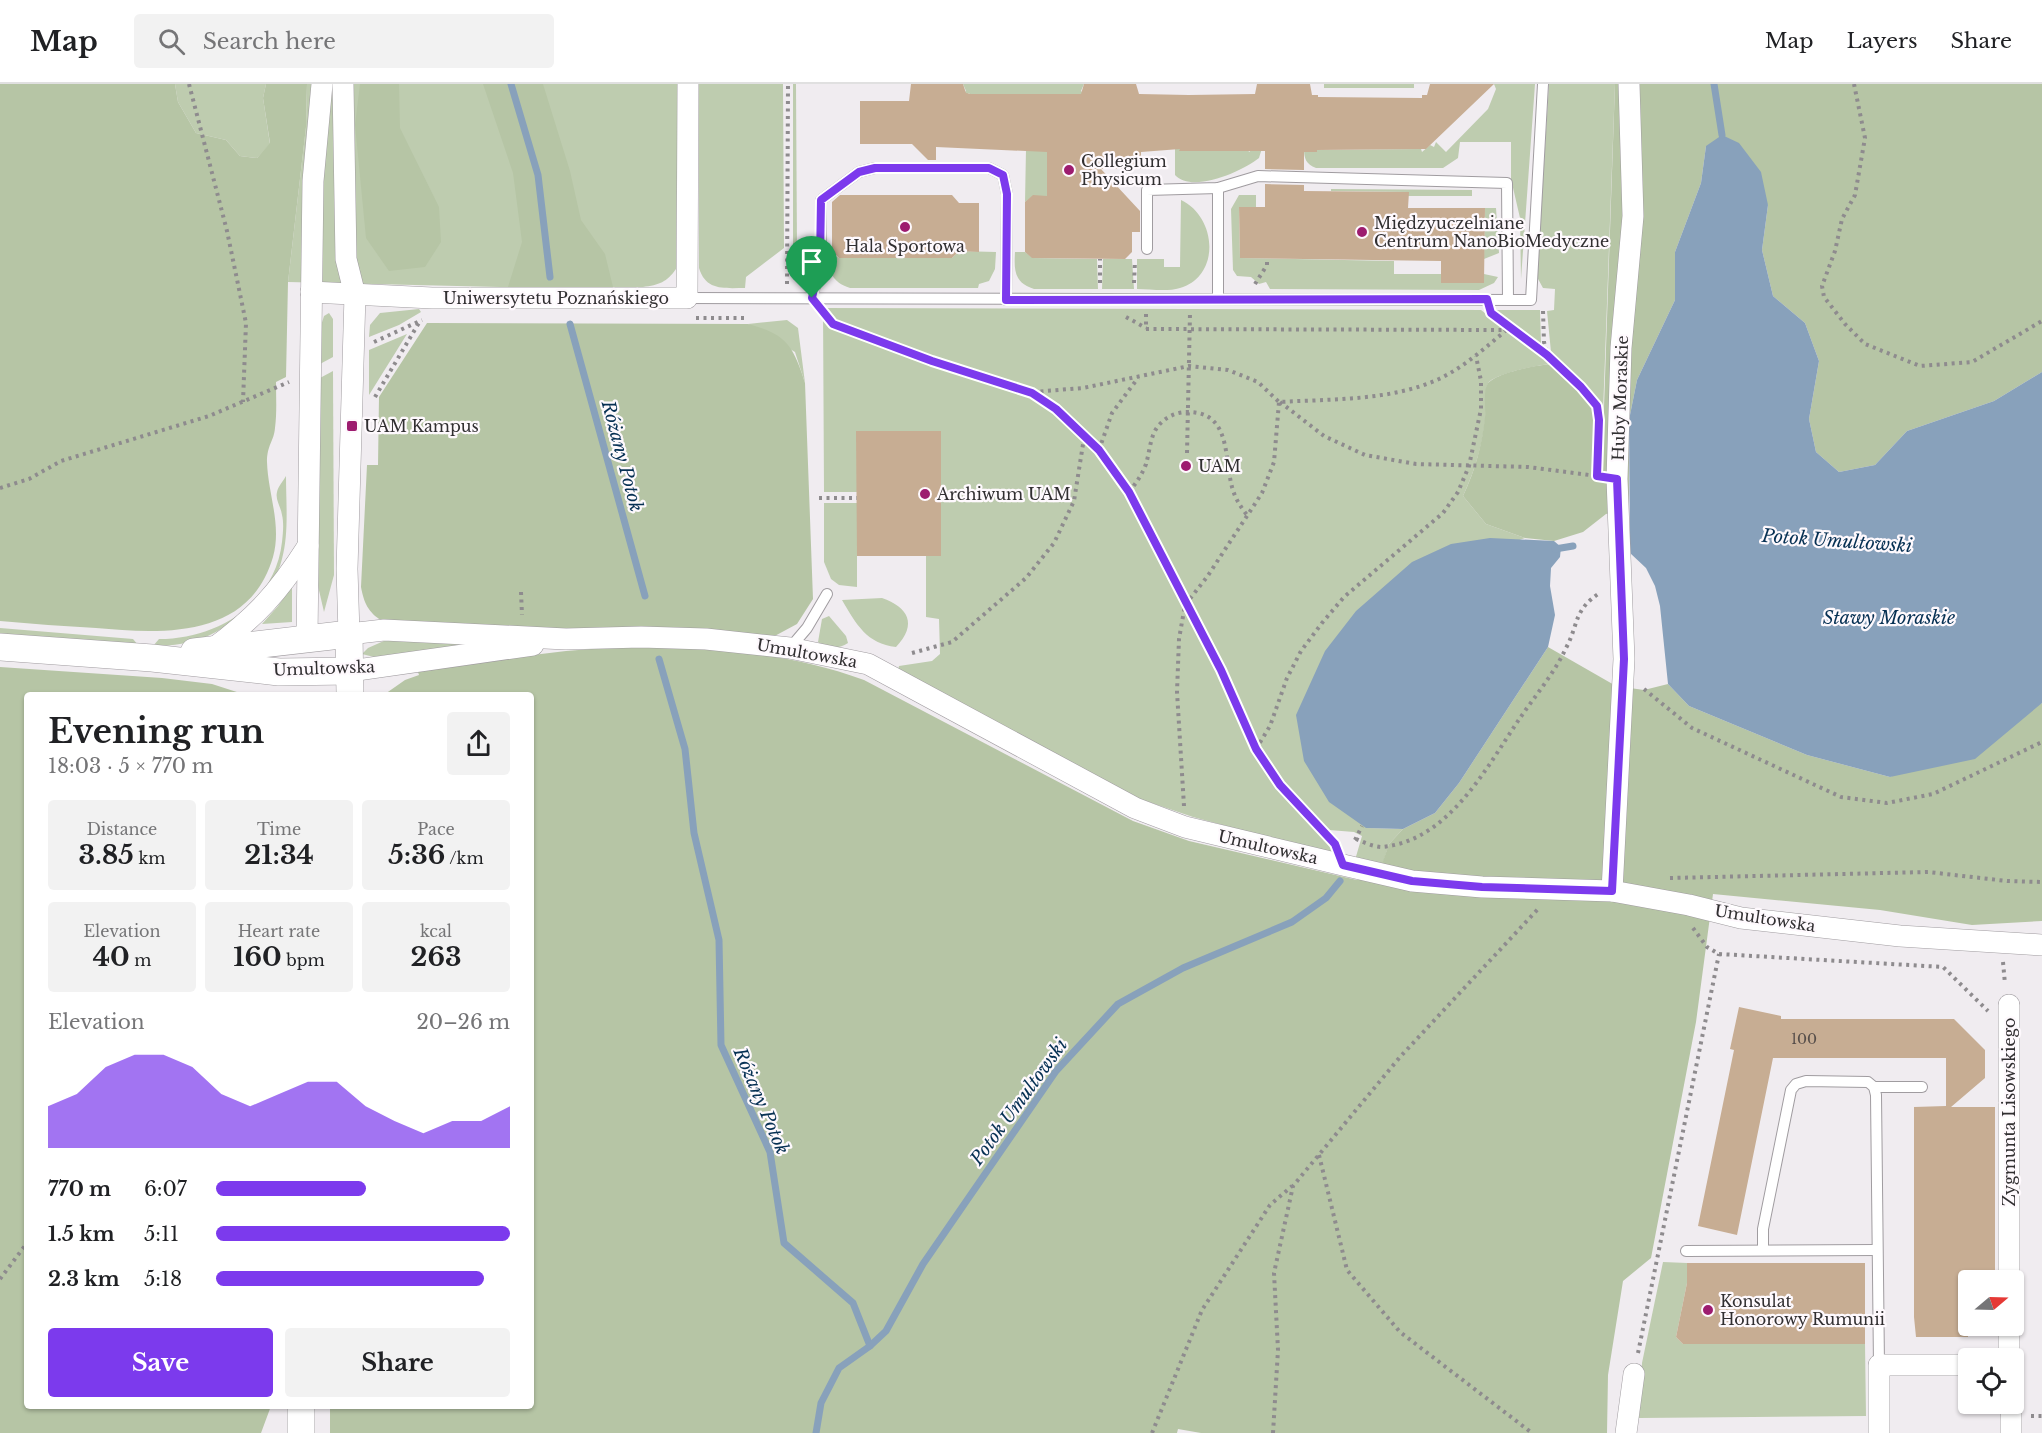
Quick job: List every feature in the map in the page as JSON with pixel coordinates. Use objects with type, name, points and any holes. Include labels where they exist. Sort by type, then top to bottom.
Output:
[{"type":"street","points":[[307,683],[313,181],[322,84]]},
{"type":"street","points":[[343,84],[346,259],[355,295],[347,569],[350,683]]},
{"type":"street","name":"Uniwersytetu Poznańskiego","points":[[311,292],[687,308],[688,84]]},
{"type":"street","name":"Huby Moraskie","points":[[1612,891],[1624,659],[1620,581],[1607,477],[1633,216],[1629,84]]},
{"type":"street","points":[[211,650],[246,624],[270,601],[308,545]]},
{"type":"street","name":"Umultowska","points":[[152,658],[384,630],[566,639],[641,637],[706,639],[790,648],[868,664],[1135,808],[1185,827],[1343,865],[1412,881],[1482,887],[1612,891],[1689,905],[1741,918],[1900,936],[2042,945]]},
{"type":"street","name":"Umultowska","points":[[0,647],[152,658],[279,672],[307,683],[350,683],[566,639]]},
{"type":"street","name":"Zygmunta Lisowskiego","points":[[2009,1005],[2009,1270]]},
{"type":"street","points":[[1879,1433],[1879,1365],[1958,1365]]},
{"type":"street","points":[[1626,1433],[1634,1374]]},
{"type":"street","points":[[301,1409],[301,1433]]},
{"type":"street","points":[[2010,1414],[2011,1433]]},
{"type":"lane","points":[[687,308],[812,298],[1531,300],[1543,84]]},
{"type":"lane","points":[[812,298],[820,260],[821,200],[859,172],[875,168],[989,168],[1003,175],[1007,194],[1006,300]]},
{"type":"lane","points":[[1147,249],[1147,190],[1218,188],[1258,176],[1507,183],[1508,300]]},
{"type":"lane","points":[[1218,188],[1218,298]]},
{"type":"lane","points":[[790,648],[807,628],[827,594]]},
{"type":"lane","points":[[1763,1249],[1763,1229],[1791,1090],[1796,1084],[1806,1081],[1868,1082],[1874,1087],[1922,1087]]},
{"type":"lane","points":[[1874,1087],[1879,1365]]},
{"type":"lane","points":[[1686,1251],[1877,1250]]},
{"type":"path","points":[[189,84],[227,231],[246,323],[243,402]]},
{"type":"path","points":[[786,300],[788,84]]},
{"type":"path","points":[[1854,84],[1865,138],[1855,195],[1842,219],[1835,251],[1822,286],[1824,297],[1845,324],[1865,344],[1920,366],[1972,362],[2042,321]]},
{"type":"path","points":[[1134,299],[1134,255],[1147,249]]},
{"type":"path","points":[[1256,283],[1267,265],[1267,258]]},
{"type":"path","points":[[812,298],[833,324],[932,361],[1032,393],[1056,409],[1099,450],[1129,492],[1185,605],[1221,670],[1256,749],[1280,785],[1335,844],[1343,865]]},
{"type":"path","points":[[1147,299],[1146,328],[1508,328]]},
{"type":"path","points":[[1487,299],[1491,313],[1508,328],[1547,355],[1581,387],[1597,406],[1598,413]]},
{"type":"path","points":[[1531,300],[1543,301],[1544,342],[1547,355]]},
{"type":"path","points":[[687,308],[748,318]]},
{"type":"path","points":[[354,351],[423,319],[375,395],[375,407]]},
{"type":"path","points":[[1279,402],[1345,399],[1399,391],[1438,379],[1476,356],[1508,328]]},
{"type":"path","points":[[1187,453],[1190,329]]},
{"type":"path","points":[[1256,749],[1270,726],[1287,678],[1301,651],[1322,623],[1344,597],[1443,513],[1458,492],[1469,466],[1481,409],[1476,356]]},
{"type":"path","points":[[1032,393],[1138,378],[1189,366],[1228,370],[1258,382],[1279,402],[1324,436],[1365,455],[1416,464],[1528,467],[1607,477]]},
{"type":"path","points":[[0,488],[29,479],[61,461],[209,416],[309,372]]},
{"type":"path","points":[[1099,450],[1112,413],[1138,378]]},
{"type":"path","points":[[1185,827],[1178,692],[1179,639],[1185,605],[1207,578],[1262,493],[1274,462],[1279,402]]},
{"type":"path","points":[[1129,492],[1141,476],[1154,433],[1159,425],[1168,417],[1188,412],[1209,417],[1223,434],[1232,488],[1238,503],[1247,515]]},
{"type":"path","points":[[912,653],[952,642],[1026,578],[1047,552],[1054,543],[1074,501],[1084,437]]},
{"type":"path","points":[[1598,470],[1607,477]]},
{"type":"path","points":[[819,498],[857,498]]},
{"type":"path","points":[[1356,839],[1380,847],[1409,841],[1440,822],[1472,790],[1567,648],[1575,620],[1592,598],[1620,581]]},
{"type":"path","points":[[1638,684],[1692,728],[1841,797],[1887,803],[1933,794],[2042,742]]},
{"type":"path","points":[[1668,878],[1928,872],[2007,881],[2042,882]]},
{"type":"path","points":[[1152,1433],[1202,1310],[1270,1205],[1293,1186],[1400,1057],[1538,911],[1538,889]]},
{"type":"path","points":[[1689,905],[1688,922],[1707,947],[1719,954],[1943,967],[2009,1031]]},
{"type":"path","name":"Zygmunta Lisowskiego","points":[[2004,943],[2002,967],[2009,1005]]},
{"type":"path","points":[[1634,1374],[1719,954]]},
{"type":"path","points":[[1319,1155],[1347,1270],[1401,1332],[1532,1433]]},
{"type":"path","points":[[1273,1433],[1278,1350],[1274,1273],[1293,1186]]},
{"type":"path","points":[[0,1279],[24,1247]]},
{"type":"green space","points":[[0,84],[175,84],[178,102],[196,133],[226,140],[240,156],[257,158],[270,143],[263,98],[266,84],[307,84],[306,127],[288,282],[286,377],[276,382],[275,428],[267,456],[275,521],[275,545],[273,557],[261,584],[245,604],[224,617],[201,625],[175,630],[149,631],[0,621]]},
{"type":"green space","points":[[175,84],[266,84],[263,98],[270,144],[257,158],[240,156],[226,140],[196,133],[178,102]]},
{"type":"green space","points":[[307,84],[678,84],[676,269],[662,282],[643,287],[537,288],[288,282],[306,127]]},
{"type":"green space","points":[[360,84],[399,84],[400,128],[439,207],[441,242],[425,267],[389,271],[366,238],[355,125]]},
{"type":"green space","points":[[483,84],[543,84],[570,171],[581,220],[605,254],[613,287],[508,287],[522,242],[513,173]]},
{"type":"green space","points":[[699,84],[783,84],[784,248],[746,277],[745,288],[717,287],[706,281],[699,268]]},
{"type":"green space","points":[[793,84],[796,84],[797,248],[793,248]]},
{"type":"green space","points":[[963,84],[1084,84],[1081,91],[1089,99],[1086,101],[1076,94],[971,96],[969,93],[961,101],[959,98],[966,91]]},
{"type":"green space","points":[[1324,84],[1414,84],[1414,88],[1324,88]]},
{"type":"green space","points":[[1494,84],[1535,84],[1521,279],[1520,218],[1511,179],[1511,142],[1460,142],[1458,158],[1443,168],[1316,168],[1310,165],[1305,158],[1304,148],[1307,145],[1314,152],[1317,150],[1421,149],[1422,152],[1430,145],[1434,147],[1436,142],[1446,152],[1488,109],[1496,89]]},
{"type":"green space","points":[[1549,84],[1615,84],[1601,468],[1602,421],[1599,403],[1551,352],[1547,311],[1554,310],[1555,289],[1543,288],[1537,277]]},
{"type":"green space","points":[[1615,84],[2042,84],[2042,372],[1994,401],[1907,431],[1875,465],[1839,472],[1816,452],[1809,419],[1819,361],[1805,323],[1773,296],[1762,250],[1768,205],[1706,146],[1701,183],[1675,252],[1675,300],[1637,380],[1629,420],[1629,509],[1606,514],[1583,532],[1554,541],[1525,538],[1486,524],[1463,496],[1480,448],[1485,417],[1486,388],[1498,377],[1516,370],[1551,364],[1592,405],[1596,421],[1594,470],[1602,466]]},
{"type":"green space","points":[[1259,144],[1262,148],[1259,158],[1242,169],[1217,179],[1193,182],[1175,175],[1175,149],[1248,149],[1249,152]]},
{"type":"green space","points":[[1026,149],[1047,149],[1047,196],[1033,196],[1025,202]]},
{"type":"green space","points":[[1331,189],[1472,190],[1472,196],[1408,196],[1408,192],[1331,191]]},
{"type":"green space","points":[[1239,195],[1256,195],[1256,207],[1239,208],[1240,258],[1394,261],[1394,274],[1441,274],[1441,283],[1484,283],[1484,274],[1498,277],[1494,283],[1479,290],[1270,289],[1266,282],[1259,284],[1251,277],[1237,276],[1233,270],[1231,209]]},
{"type":"green space","points":[[1181,200],[1193,208],[1202,219],[1207,232],[1208,259],[1203,272],[1180,288],[1137,289],[1137,259],[1164,259],[1164,267],[1180,267]]},
{"type":"green space","points":[[1485,208],[1496,208],[1499,253],[1484,259]]},
{"type":"green space","points":[[828,251],[839,258],[952,258],[959,251],[996,252],[995,269],[989,281],[979,284],[978,288],[850,288],[835,279],[832,274]]},
{"type":"green space","points":[[1015,252],[1025,252],[1033,258],[1097,259],[1098,289],[1034,289],[1027,286],[1017,275]]},
{"type":"green space","points":[[1103,259],[1132,259],[1134,289],[1102,289]]},
{"type":"green space","points":[[823,308],[1481,310],[1551,364],[1509,373],[1493,379],[1487,385],[1481,443],[1463,496],[1486,524],[1525,538],[1486,552],[1366,828],[1403,829],[1389,844],[1382,866],[1355,860],[1362,836],[1354,832],[1329,830],[1330,845],[1338,856],[1193,817],[1134,797],[898,670],[899,666],[932,661],[940,654],[939,619],[926,617],[926,556],[941,556],[941,431],[857,492],[824,492]]},
{"type":"green space","points":[[419,309],[421,312],[399,325],[369,337],[370,325],[380,313]]},
{"type":"green space","points":[[1494,310],[1540,310],[1541,344],[1539,345]]},
{"type":"green space","points":[[329,313],[333,319],[333,357],[320,364],[320,329],[324,316]]},
{"type":"green space","points":[[787,320],[798,328],[805,383],[795,352],[748,324]]},
{"type":"green space","points":[[427,323],[748,324],[780,337],[792,350],[805,383],[813,599],[797,624],[771,638],[382,621],[377,618],[367,607],[361,587],[367,465],[378,465],[379,397]]},
{"type":"green space","points":[[407,334],[369,395],[369,350]]},
{"type":"green space","points":[[333,371],[334,575],[324,612],[318,586],[320,378]]},
{"type":"green space","points":[[286,476],[286,539],[280,567],[269,586],[249,608],[216,632],[182,644],[153,646],[159,639],[202,633],[222,625],[240,614],[255,600],[268,583],[277,564],[283,525],[277,495],[278,488]]},
{"type":"green space","points":[[824,503],[857,503],[857,587],[839,585],[831,579],[824,562]]},
{"type":"green space","points":[[292,586],[292,622],[262,624],[278,606]]},
{"type":"green space","points":[[882,598],[898,606],[907,617],[907,631],[896,647],[877,642],[863,631],[842,600]]},
{"type":"green space","points":[[829,616],[846,636],[848,643],[833,648],[818,642],[822,619]]},
{"type":"green space","points":[[0,628],[133,639],[138,645],[0,634]]},
{"type":"green space","points":[[504,639],[378,658],[362,654],[368,648],[386,640]]},
{"type":"green space","points":[[641,645],[699,649],[781,658],[836,671],[864,680],[1133,821],[1189,841],[1357,880],[1382,864],[1389,844],[1403,829],[1435,813],[1459,783],[1548,647],[1616,686],[1644,690],[1668,684],[1689,706],[1807,755],[1890,777],[2042,703],[2042,921],[1972,925],[1880,910],[1713,894],[1696,1022],[1651,1258],[1623,1281],[1608,1375],[1607,1433],[1201,1433],[1178,1429],[1177,1433],[330,1433],[330,1409],[534,1409],[534,692],[388,692],[405,680],[419,675],[417,669],[566,651]]},
{"type":"green space","points":[[0,667],[162,678],[212,684],[237,692],[24,692],[24,1409],[270,1409],[261,1433],[0,1433]]},
{"type":"green space","points":[[1663,1262],[1687,1263],[1687,1283],[1676,1337],[1683,1344],[1865,1344],[1866,1416],[1639,1418],[1642,1363]]},
{"type":"water","name":"Stawy Moraskie","points":[[1722,135],[1739,143],[1761,172],[1768,205],[1762,250],[1773,296],[1805,323],[1819,361],[1809,419],[1816,452],[1839,472],[1875,465],[1907,431],[1994,401],[2042,372],[2042,703],[1975,759],[1890,777],[1807,755],[1689,706],[1668,684],[1660,606],[1655,586],[1646,568],[1630,553],[1629,420],[1637,380],[1675,300],[1675,252],[1701,183],[1706,146]]},
{"type":"water","points":[[1490,538],[1554,541],[1561,547],[1560,557],[1551,568],[1550,586],[1555,615],[1548,647],[1459,783],[1435,813],[1403,829],[1366,828],[1329,802],[1304,761],[1296,715],[1325,651],[1356,611],[1412,562],[1451,544]]},
{"type":"building","name":"Collegium Physicum","points":[[911,84],[963,84],[966,93],[971,94],[1081,94],[1084,84],[1136,84],[1139,94],[1189,95],[1255,94],[1257,84],[1310,84],[1312,95],[1318,95],[1318,97],[1422,98],[1422,95],[1427,95],[1430,84],[1494,84],[1426,149],[1304,152],[1304,170],[1265,169],[1265,151],[1179,151],[1180,149],[1141,152],[1141,169],[1101,169],[1140,211],[1140,232],[1132,232],[1132,252],[1125,259],[1032,258],[1025,252],[1025,202],[1033,195],[1047,196],[1047,152],[936,147],[936,160],[928,160],[912,144],[860,144],[860,101],[909,101]]},
{"type":"building","name":"Międzyuczelniane Centrum NanoBioMedyczne","points":[[1265,184],[1304,185],[1304,191],[1409,192],[1408,208],[1485,208],[1484,283],[1441,283],[1441,261],[1240,258],[1239,207],[1265,207]]},
{"type":"building","name":"Hala Sportowa","points":[[840,195],[952,195],[959,203],[979,203],[979,252],[959,251],[952,258],[839,258],[832,251],[832,202]]},
{"type":"building","name":"Archiwum UAM","points":[[856,431],[941,431],[941,556],[857,556]]},
{"type":"building","points":[[1739,1007],[1781,1016],[1781,1019],[1954,1019],[1985,1050],[1985,1078],[1951,1107],[1995,1107],[1995,1270],[1958,1270],[1958,1336],[1968,1337],[1916,1337],[1914,1317],[1914,1107],[1946,1106],[1946,1058],[1773,1058],[1737,1235],[1698,1226],[1734,1050],[1730,1049]]},
{"type":"building","points":[[1687,1263],[1865,1263],[1865,1344],[1683,1344],[1676,1337],[1687,1283]]},
{"type":"waterway","name":"Różany Potok","points":[[511,84],[538,175],[550,277]]},
{"type":"waterway","points":[[1714,84],[1722,135]]},
{"type":"waterway","name":"Różany Potok","points":[[570,324],[645,596]]},
{"type":"waterway","name":"Potok Umultowski","points":[[1555,549],[1573,546]]},
{"type":"waterway","name":"Różany Potok","points":[[659,659],[685,749],[694,833],[719,940],[721,1045],[770,1152],[784,1243],[853,1303],[870,1346],[839,1368],[821,1403],[816,1433]]},
{"type":"waterway","name":"Potok Umultowski","points":[[870,1346],[886,1331],[923,1264],[1056,1071],[1118,1004],[1183,968],[1292,922],[1326,898],[1340,881]]},
{"type":"place","name":"Collegium Physicum","points":[[1069,170]]},
{"type":"place","name":"Hala Sportowa","points":[[905,227]]},
{"type":"place","name":"Międzyuczelniane Centrum NanoBioMedyczne","points":[[1362,232]]},
{"type":"place","name":"UAM Kampus","points":[[352,426]]},
{"type":"place","name":"UAM","points":[[1186,466]]},
{"type":"place","name":"Archiwum UAM","points":[[925,494]]},
{"type":"place","name":"Konsulat Honorowy Rumunii","points":[[1708,1310]]},
{"type":"route","points":[[875,168],[989,168],[1003,175],[1007,194],[1006,300],[1487,299],[1491,313],[1547,355],[1581,387],[1597,406],[1599,420],[1597,476],[1617,479],[1624,659],[1612,891],[1482,887],[1412,881],[1343,865],[1335,844],[1280,785],[1256,749],[1221,670],[1185,605],[1129,492],[1099,450],[1056,409],[1032,393],[932,361],[833,324],[812,298],[820,260],[821,200],[859,172],[875,168]]}]
